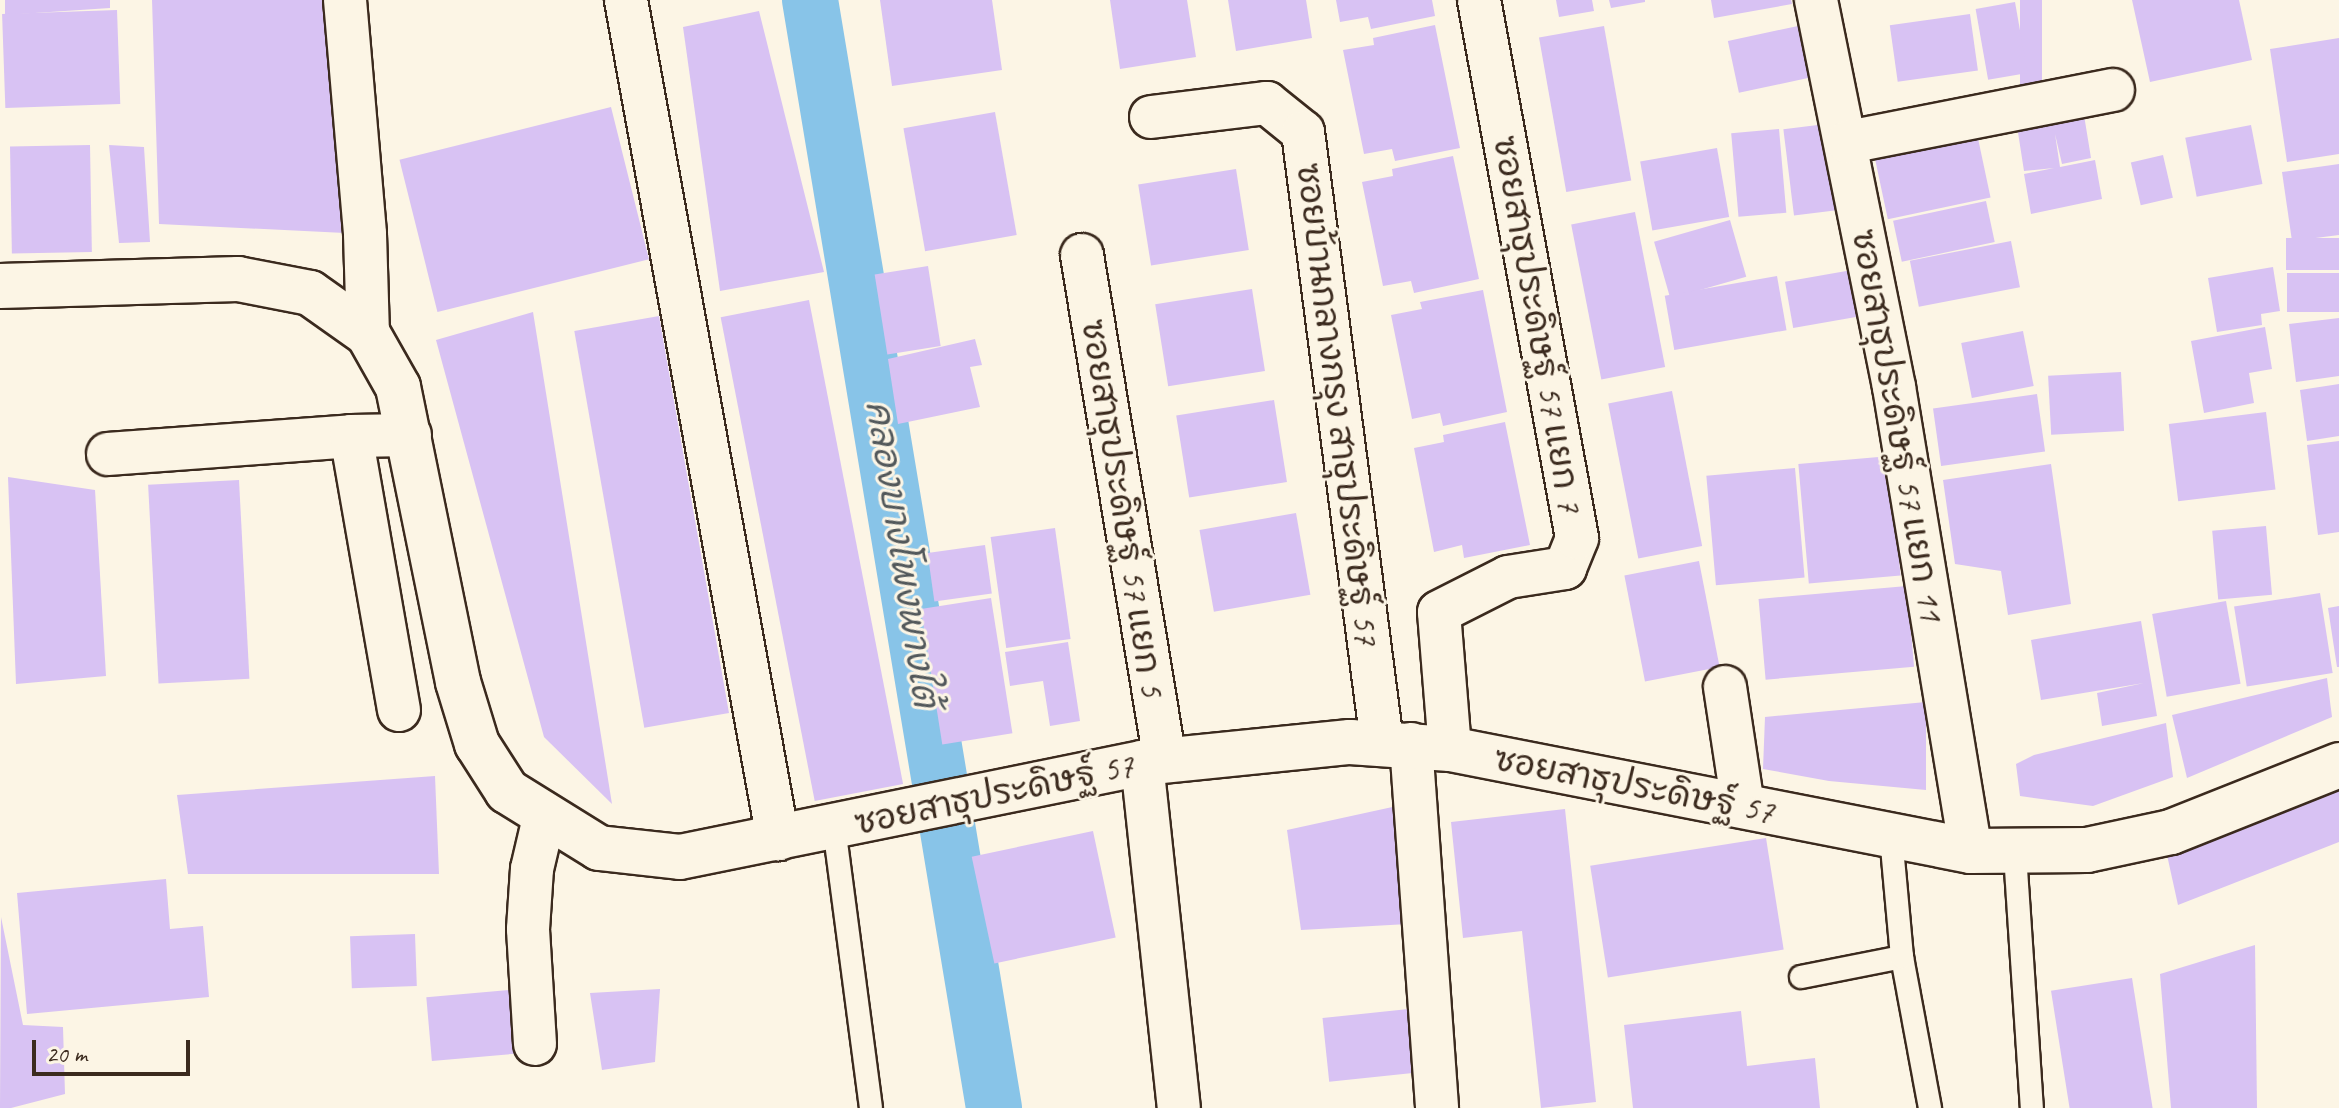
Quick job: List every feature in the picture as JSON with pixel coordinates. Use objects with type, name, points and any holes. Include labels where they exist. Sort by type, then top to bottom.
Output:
[{"type":"street","points":[[345,0],[365,234],[368,334]]},
{"type":"street","points":[[626,0],[778,839]]},
{"type":"street","name":"ซอยสาธุประดิษฐ์ 57 แยก 7","points":[[1414,745],[1439,612],[1508,577],[1565,568],[1577,538],[1479,0]]},
{"type":"street","name":"ซอยสาธุประดิษฐ์ 57 แยก 11","points":[[1816,0],[1848,142],[1894,387],[1971,851]]},
{"type":"street","points":[[1848,142],[2113,90]]},
{"type":"street","name":"ซอยบ้านกลางกรุง สาธุประดิษฐ์ 57","points":[[1151,117],[1267,103],[1303,132],[1414,745]]},
{"type":"street","name":"ซอยสาธุประดิษฐ์ 57 แยก 5","points":[[1082,255],[1153,762],[1179,1108]]},
{"type":"street","name":"ซอยสาธุประดิษฐ์ 57","points":[[0,286],[238,279],[310,293],[368,334],[398,387],[458,682],[477,744],[507,791],[544,818],[599,848],[680,857],[834,827],[980,792],[1153,762],[1350,742],[1414,745],[1971,851],[2015,854],[2087,850],[2171,832],[2339,765]]},
{"type":"street","points":[[108,454],[351,436],[410,435]]},
{"type":"street","points":[[351,436],[399,710]]},
{"type":"street","points":[[1725,687],[1743,806]]},
{"type":"street","points":[[1414,745],[1437,1108]]},
{"type":"street","points":[[535,1044],[528,929],[532,869],[544,818]]},
{"type":"lane","points":[[834,827],[871,1108]]},
{"type":"lane","points":[[1891,835],[1902,957],[1930,1108]]},
{"type":"lane","points":[[2015,854],[2032,1108]]},
{"type":"lane","points":[[1801,977],[1902,957]]},
{"type":"building","points":[[5,0],[110,0],[110,8],[5,15]]},
{"type":"building","points":[[152,0],[324,0],[365,234],[159,224]]},
{"type":"building","points":[[880,0],[992,0],[1002,70],[892,86]]},
{"type":"building","points":[[1110,0],[1187,0],[1196,57],[1120,69]]},
{"type":"building","points":[[1228,0],[1306,0],[1312,38],[1236,51]]},
{"type":"building","points":[[1336,0],[1432,0],[1435,16],[1371,29],[1368,17],[1340,22]]},
{"type":"building","points":[[1556,0],[1592,0],[1594,11],[1559,17]]},
{"type":"building","points":[[1609,0],[1645,0],[1645,2],[1611,8]]},
{"type":"building","points":[[1711,0],[1791,0],[1792,4],[1714,18]]},
{"type":"building","points":[[2020,0],[2042,0],[2042,91],[2020,91]]},
{"type":"building","points":[[2132,0],[2239,0],[2252,60],[2150,82]]},
{"type":"building","points":[[2015,2],[2028,73],[1988,80],[1976,9]]},
{"type":"building","points":[[117,10],[120,104],[5,108],[2,14]]},
{"type":"building","points":[[759,11],[824,272],[720,291],[683,27]]},
{"type":"building","points":[[1970,14],[1978,70],[1898,82],[1890,25]]},
{"type":"building","points":[[1812,23],[1823,75],[1739,93],[1728,41]]},
{"type":"building","points":[[1435,25],[1460,148],[1395,161],[1392,149],[1364,154],[1343,50],[1374,45],[1373,38]]},
{"type":"building","points":[[1604,26],[1631,181],[1566,192],[1539,37]]},
{"type":"building","points":[[2339,38],[2339,154],[2287,162],[2270,49]]},
{"type":"building","points":[[611,107],[649,259],[437,312],[399,160]]},
{"type":"building","points":[[995,112],[1017,235],[925,251],[903,128]]},
{"type":"building","points":[[2084,115],[2091,158],[2062,164],[2055,134],[2060,167],[2095,160],[2102,199],[2031,214],[2024,174],[2054,168],[2024,171],[2017,126]]},
{"type":"building","points":[[1834,123],[1845,209],[1794,216],[1783,129]]},
{"type":"building","points":[[2251,125],[2262,184],[2197,197],[2185,138]]},
{"type":"building","points":[[1779,129],[1786,213],[1739,217],[1731,133]]},
{"type":"building","points":[[1976,129],[1991,197],[1888,219],[1873,151]]},
{"type":"building","points":[[90,145],[92,252],[12,253],[10,146]]},
{"type":"building","points":[[109,145],[144,147],[150,242],[119,243]]},
{"type":"building","points":[[1717,148],[1729,217],[1652,230],[1640,162]]},
{"type":"building","points":[[2163,155],[2173,198],[2141,205],[2131,162]]},
{"type":"building","points":[[1453,156],[1479,279],[1414,293],[1411,281],[1383,286],[1362,182],[1393,176],[1392,169]]},
{"type":"building","points":[[2339,164],[2339,235],[2292,241],[2282,172]]},
{"type":"building","points":[[1236,169],[1249,250],[1151,265],[1138,184]]},
{"type":"building","points":[[1986,201],[1995,242],[1902,262],[1893,221]]},
{"type":"building","points":[[1635,212],[1665,367],[1601,379],[1571,224]]},
{"type":"building","points":[[1730,220],[1746,277],[1670,298],[1654,242]]},
{"type":"building","points":[[2286,238],[2339,238],[2339,270],[2286,270]]},
{"type":"building","points":[[2011,241],[2020,287],[1919,307],[1910,261]]},
{"type":"building","points":[[928,266],[941,346],[887,354],[875,274]]},
{"type":"building","points":[[2273,267],[2280,311],[2261,314],[2262,325],[2217,332],[2208,278]]},
{"type":"building","points":[[1852,270],[1860,316],[1793,328],[1785,282]]},
{"type":"building","points":[[2287,273],[2339,273],[2339,312],[2287,312]]},
{"type":"building","points":[[1777,276],[1787,330],[1674,350],[1665,296]]},
{"type":"building","points":[[1252,289],[1265,371],[1168,386],[1155,304]]},
{"type":"building","points":[[1483,290],[1507,412],[1443,426],[1440,413],[1412,419],[1391,315],[1422,309],[1420,302]]},
{"type":"building","points":[[809,300],[903,784],[815,801],[721,317]]},
{"type":"building","points":[[533,312],[612,804],[544,737],[436,340]]},
{"type":"building","points":[[659,316],[729,713],[644,728],[574,331]]},
{"type":"building","points":[[2339,318],[2339,376],[2296,382],[2289,324]]},
{"type":"building","points":[[2265,327],[2272,369],[2249,373],[2254,403],[2204,413],[2191,341]]},
{"type":"building","points":[[2023,331],[2034,386],[1972,398],[1961,343]]},
{"type":"building","points":[[975,339],[982,365],[970,367],[980,407],[898,424],[888,359]]},
{"type":"building","points":[[2121,372],[2124,431],[2051,435],[2048,376]]},
{"type":"building","points":[[2339,384],[2339,436],[2307,441],[2300,390]]},
{"type":"building","points":[[1672,391],[1702,546],[1638,558],[1608,403]]},
{"type":"building","points":[[2037,394],[2045,451],[1941,466],[1933,409]]},
{"type":"building","points":[[1274,400],[1287,482],[1189,497],[1176,415]]},
{"type":"building","points":[[2266,412],[2276,489],[2178,501],[2169,424]]},
{"type":"building","points":[[1505,422],[1530,545],[1464,558],[1462,545],[1434,552],[1414,448],[1444,442],[1443,435]]},
{"type":"building","points":[[2339,441],[2339,532],[2318,535],[2307,445]]},
{"type":"building","points":[[1890,456],[1900,576],[1809,584],[1798,464]]},
{"type":"building","points":[[2051,464],[2071,604],[2008,615],[2001,571],[1955,564],[1943,480]]},
{"type":"building","points":[[1795,468],[1805,578],[1716,585],[1706,476]]},
{"type":"building","points":[[8,477],[95,490],[106,676],[16,684]]},
{"type":"building","points":[[239,480],[249,679],[159,683],[148,485]]},
{"type":"building","points":[[1296,513],[1310,595],[1214,612],[1199,530]]},
{"type":"building","points":[[2266,526],[2272,595],[2218,599],[2212,531]]},
{"type":"building","points":[[1055,528],[1071,639],[1006,648],[991,537]]},
{"type":"building","points":[[985,545],[992,594],[934,602],[928,553]]},
{"type":"building","points":[[1699,561],[1720,667],[1645,682],[1624,576]]},
{"type":"building","points":[[1907,586],[1914,667],[1766,680],[1759,599]]},
{"type":"building","points":[[2320,593],[2333,673],[2247,687],[2234,607]]},
{"type":"building","points":[[991,598],[1012,733],[942,744],[921,609]]},
{"type":"building","points":[[2226,601],[2241,684],[2167,697],[2152,614]]},
{"type":"building","points":[[2339,606],[2339,667],[2337,667],[2328,608]]},
{"type":"building","points":[[2141,621],[2157,716],[2102,726],[2097,693],[2144,683],[2041,700],[2031,640]]},
{"type":"building","points":[[1068,642],[1080,721],[1050,726],[1043,681],[1010,686],[1005,652]]},
{"type":"building","points":[[2327,678],[2332,717],[2187,778],[2172,715]]},
{"type":"building","points":[[1926,702],[1926,790],[1829,781],[1763,769],[1765,717]]},
{"type":"building","points":[[2166,723],[2173,777],[2093,806],[2020,796],[2016,764],[2034,755]]},
{"type":"building","points":[[435,776],[439,874],[188,874],[177,795]]},
{"type":"building","points":[[2339,789],[2339,842],[2178,905],[2167,855]]},
{"type":"building","points":[[1397,806],[1408,924],[1301,930],[1287,830]]},
{"type":"building","points":[[1565,809],[1596,1102],[1541,1108],[1522,931],[1463,938],[1451,822]]},
{"type":"building","points":[[1093,831],[1116,938],[994,963],[972,857]]},
{"type":"building","points":[[1766,838],[1784,950],[1608,977],[1590,866]]},
{"type":"building","points":[[166,879],[170,929],[203,926],[209,997],[27,1014],[17,893]]},
{"type":"building","points":[[1,917],[23,1025],[63,1027],[65,1094],[11,1108],[0,1108]]},
{"type":"building","points":[[415,934],[417,986],[352,988],[350,936]]},
{"type":"building","points":[[2255,945],[2257,1108],[2171,1108],[2160,974]]},
{"type":"building","points":[[2132,978],[2153,1108],[2070,1108],[2051,991]]},
{"type":"building","points":[[660,989],[655,1062],[602,1070],[590,993]]},
{"type":"building","points":[[509,990],[515,1054],[432,1061],[426,997]]},
{"type":"building","points":[[1418,1008],[1425,1072],[1329,1082],[1323,1018]]},
{"type":"building","points":[[1741,1011],[1747,1066],[1815,1058],[1820,1108],[1633,1108],[1624,1025]]},
{"type":"waterway","name":"คลองบางโพงพางใต้","points":[[810,0],[994,1108]]}]
